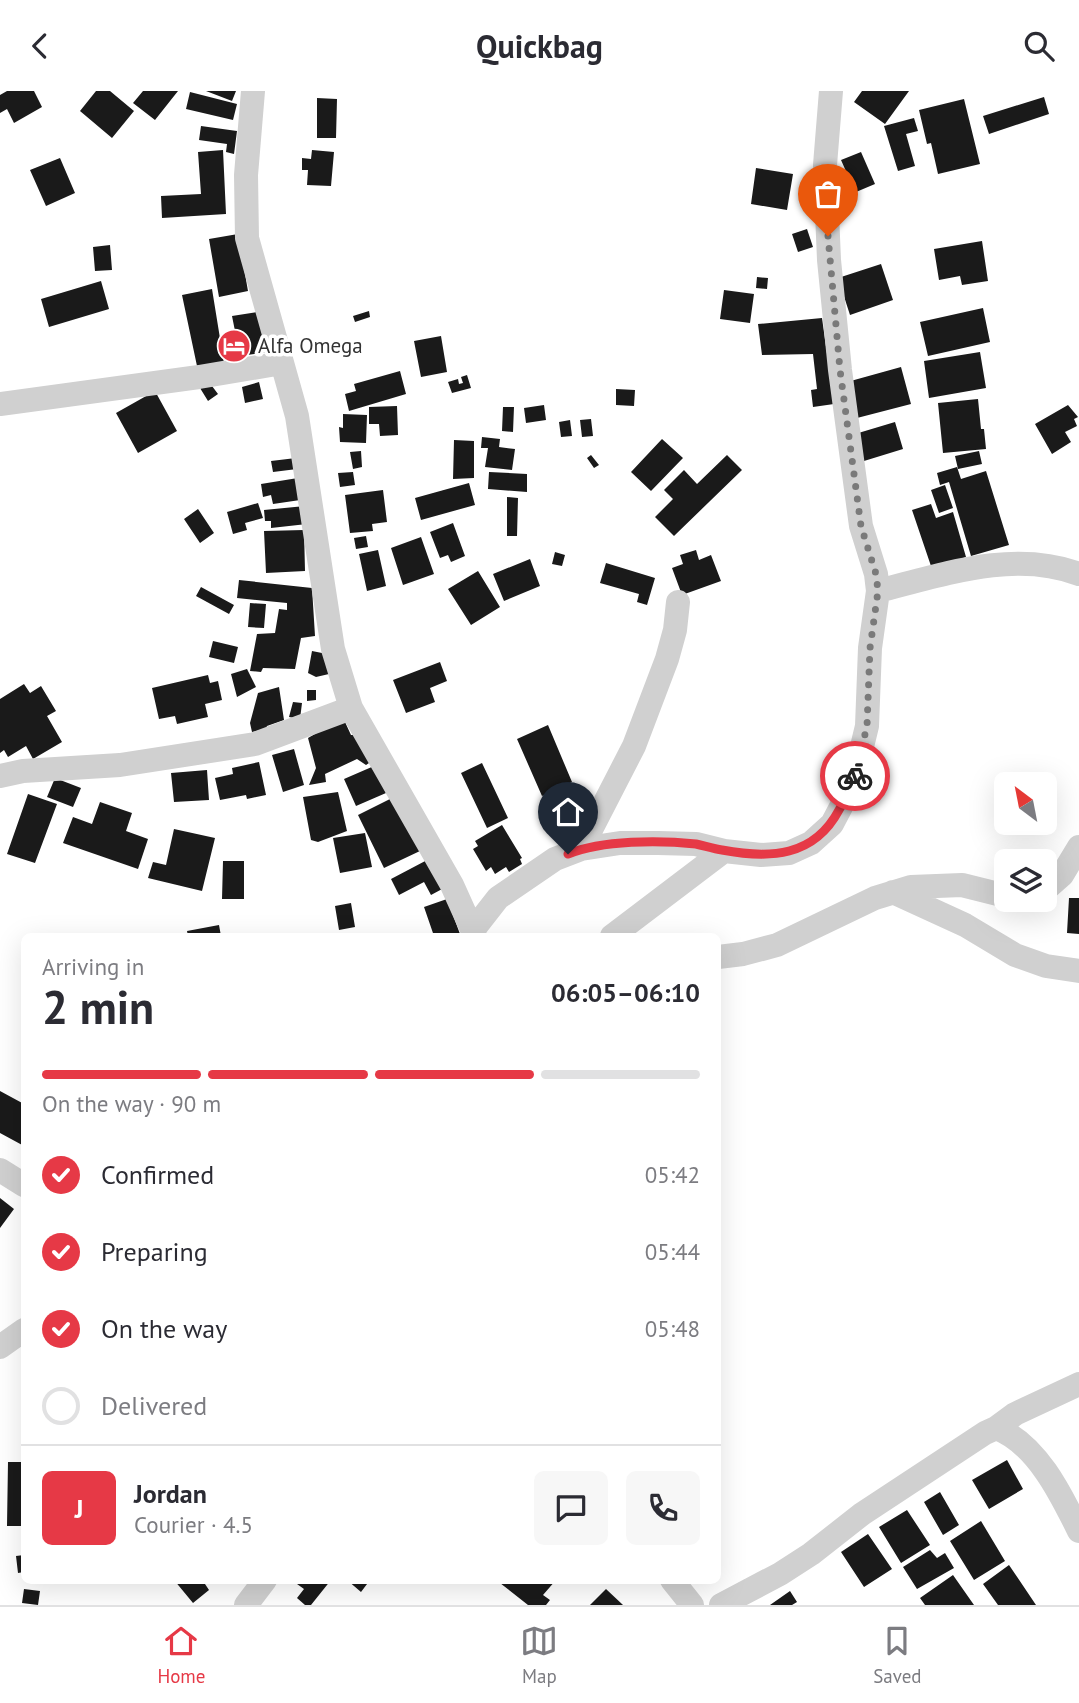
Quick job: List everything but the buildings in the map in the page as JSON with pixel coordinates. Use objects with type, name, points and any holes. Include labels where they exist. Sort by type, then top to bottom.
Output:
[{"type":"street","points":[[253,91],[246,175],[247,238],[297,416],[333,649],[351,709],[452,885],[474,933]]},
{"type":"street","points":[[474,933],[498,898],[555,859],[581,849],[620,843],[658,843],[696,844],[724,851],[761,855],[789,853],[811,843],[832,824],[853,785],[867,726],[870,648],[878,591],[876,574],[861,526],[840,370],[829,260],[825,165],[831,91]]},
{"type":"street","points":[[0,404],[282,363]]},
{"type":"street","points":[[878,591],[978,566],[1033,564],[1079,574]]},
{"type":"street","points":[[581,849],[634,746],[667,659],[675,629],[678,602]]},
{"type":"street","points":[[0,776],[23,771],[120,765],[255,744],[351,709]]},
{"type":"street","points":[[1057,879],[1079,847]]},
{"type":"street","points":[[616,933],[724,851]]},
{"type":"street","points":[[721,957],[777,946],[874,898],[911,887],[962,885],[994,893]]},
{"type":"street","points":[[893,892],[965,925],[1015,955],[1046,966],[1079,971]]},
{"type":"street","points":[[0,1170],[21,1183]]},
{"type":"street","points":[[0,1347],[21,1332]]},
{"type":"street","points":[[721,1605],[780,1574],[811,1554],[862,1514],[1015,1414],[1079,1384]]},
{"type":"street","points":[[996,1428],[1009,1433],[1026,1448],[1077,1521]]},
{"type":"street","points":[[246,1605],[262,1584]]},
{"type":"street","points":[[675,1584],[692,1605]]},
{"type":"way so far","points":[[828,236],[840,370],[861,526],[876,574],[878,591],[870,648],[867,726],[855,776]]},
{"type":"place","name":"Alfa Omega","points":[[234,346]]},
{"type":"route","points":[[568,854],[581,849],[620,843],[696,844],[724,851],[761,855],[789,853],[811,843],[832,824],[855,776]]}]
